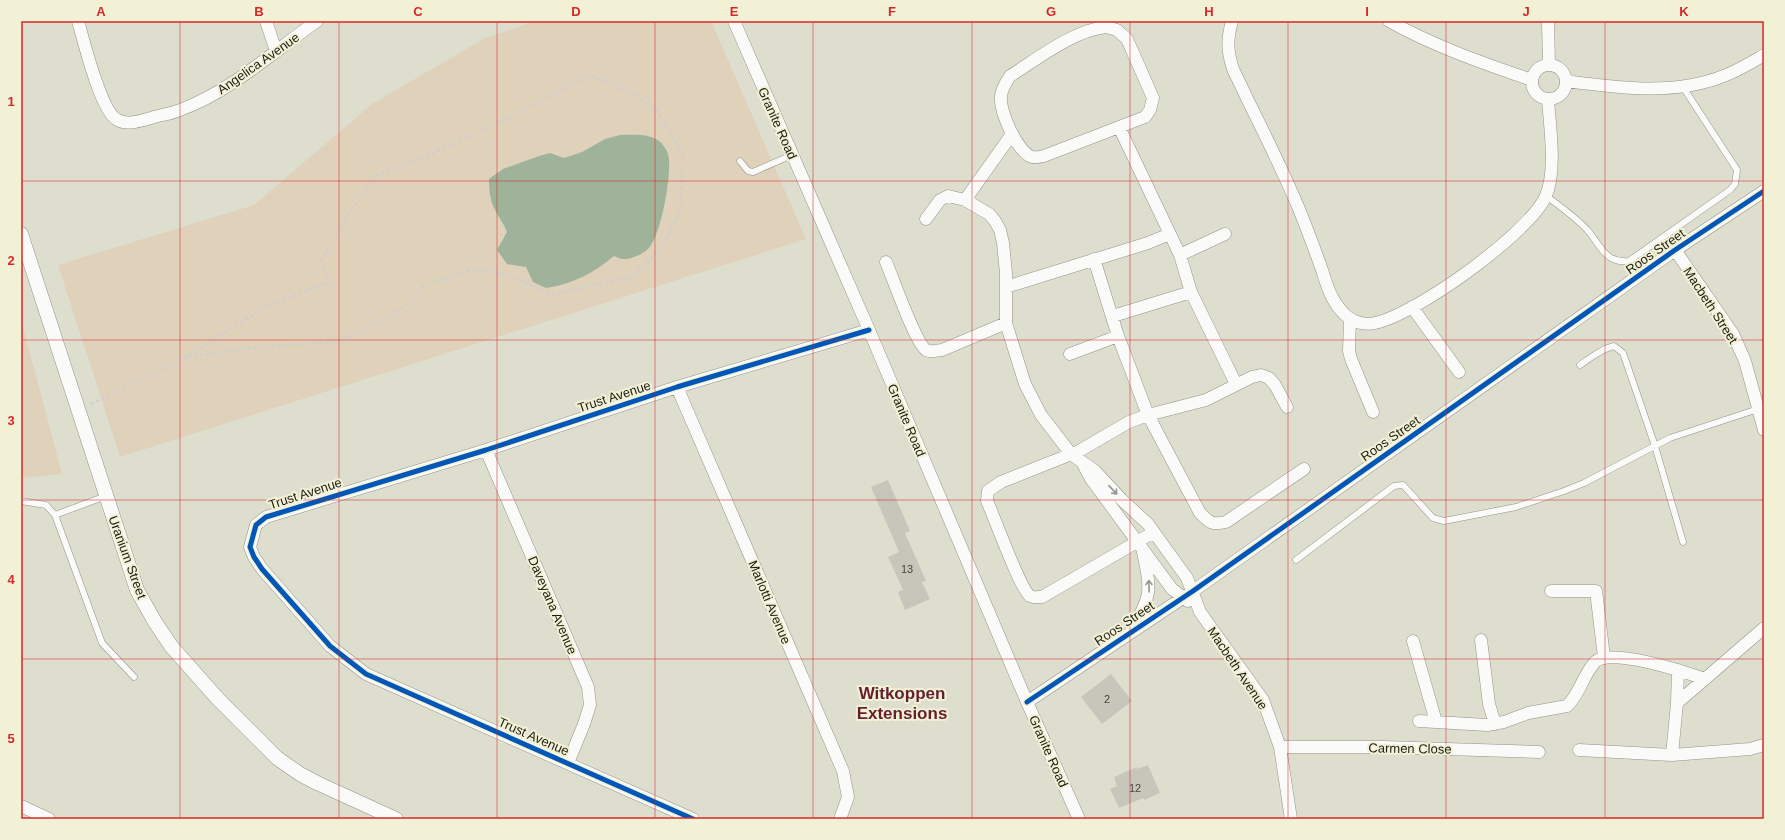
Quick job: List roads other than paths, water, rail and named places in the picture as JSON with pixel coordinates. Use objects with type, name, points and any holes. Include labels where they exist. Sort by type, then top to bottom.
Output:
[{"type":"street","name":"Angelica Avenue","points":[[78,21],[106,107],[116,119],[122,123],[137,121],[179,110],[207,98],[244,76],[276,50],[317,21]]},
{"type":"street","points":[[266,21],[276,50]]},
{"type":"street","name":"Granite Road","points":[[734,21],[869,330],[1027,702],[1079,819]]},
{"type":"street","points":[[1232,21],[1228,39],[1229,56],[1233,69],[1272,146],[1291,190],[1332,298],[1340,311],[1350,319],[1361,323],[1374,323],[1390,319],[1459,279],[1481,262],[1538,210],[1546,196],[1552,170],[1548,100]]},
{"type":"street","points":[[1389,21],[1413,35],[1452,52],[1532,80]]},
{"type":"street","points":[[1548,21],[1549,65]]},
{"type":"street","points":[[1106,27],[1117,30],[1127,39],[1153,98],[1150,110],[1145,117],[1038,157],[1032,157],[1025,153],[1012,134],[1002,108],[1001,96],[1004,84],[1010,76],[1070,40],[1096,28],[1106,27]]},
{"type":"street","points":[[1566,81],[1616,88],[1683,88],[1727,75],[1764,55]]},
{"type":"street","points":[[1549,65],[1557,67],[1562,71],[1566,81],[1563,92],[1559,96],[1548,100],[1536,94],[1532,86],[1532,80],[1536,70],[1549,65]]},
{"type":"street","points":[[1119,127],[1180,255],[1191,292],[1236,384]]},
{"type":"street","points":[[926,219],[936,205],[948,196],[965,200],[1012,134]]},
{"type":"street","name":"Roos Street","points":[[1027,702],[1188,594],[1675,250],[1764,191]]},
{"type":"street","name":"Macbeth Avenue","points":[[965,200],[989,214],[1000,230],[1003,242],[1006,287],[1006,323],[1025,384],[1041,415],[1071,454],[1098,474],[1122,500],[1148,524],[1187,578],[1188,594],[1263,700],[1280,747],[1291,819]]},
{"type":"street","name":"Uranium Street","points":[[21,234],[106,496],[143,603],[171,646],[218,699],[278,758],[300,774],[396,819]]},
{"type":"street","points":[[1006,287],[1170,234]]},
{"type":"street","points":[[1180,255],[1225,234]]},
{"type":"street","name":"Macbeth Street","points":[[1675,250],[1733,334],[1745,361],[1764,430]]},
{"type":"street","points":[[1094,259],[1118,336],[1148,415],[1200,513],[1209,522],[1217,524],[1226,522],[1304,469]]},
{"type":"street","points":[[886,262],[916,333],[927,350],[942,350],[1006,323]]},
{"type":"street","points":[[1113,316],[1191,292]]},
{"type":"street","points":[[1412,307],[1459,372]]},
{"type":"street","points":[[1350,319],[1349,350],[1351,359],[1373,412]]},
{"type":"street","name":"Trust Avenue","points":[[693,819],[366,674],[330,646],[262,569],[250,547],[256,525],[266,517],[486,450],[677,387],[869,330]]},
{"type":"street","points":[[1070,354],[1118,336]]},
{"type":"street","points":[[1154,532],[1140,546],[1042,597],[1030,596],[1024,588],[987,500],[988,490],[1001,482],[1071,454],[1117,428],[1148,415],[1206,400],[1252,377],[1262,376],[1269,378],[1276,385],[1287,407]]},
{"type":"street","name":"Marlotti Avenue","points":[[677,387],[843,771],[848,797],[840,819]]},
{"type":"street","name":"Daveyana Avenue","points":[[486,450],[588,687],[590,705],[568,763]]},
{"type":"street","points":[[1084,464],[1091,479],[1172,589],[1188,594]]},
{"type":"street","points":[[1130,632],[1148,600],[1150,591],[1140,546]]},
{"type":"street","points":[[1551,591],[1596,591],[1604,657]]},
{"type":"street","points":[[1677,703],[1764,628]]},
{"type":"street","points":[[1481,640],[1489,704],[1495,724]]},
{"type":"street","points":[[1413,641],[1436,722]]},
{"type":"street","points":[[1419,721],[1486,725],[1495,724],[1528,713],[1567,706],[1572,702],[1587,672],[1595,662],[1604,657],[1622,658],[1678,670],[1705,679]]},
{"type":"street","points":[[1672,755],[1673,726],[1677,703],[1678,670]]},
{"type":"street","points":[[1579,750],[1672,755],[1750,749],[1764,745]]},
{"type":"street","name":"Carmen Close","points":[[1280,747],[1383,747],[1539,752]]},
{"type":"street","points":[[21,806],[49,819]]},
{"type":"lane","points":[[1546,196],[1570,214],[1589,232],[1610,258],[1622,262],[1629,261],[1730,190],[1737,179],[1736,170],[1683,88]]},
{"type":"lane","points":[[740,162],[748,170],[753,172],[792,155]]},
{"type":"lane","points":[[1580,365],[1610,347],[1614,346],[1621,350],[1633,377],[1683,542]]},
{"type":"lane","points":[[1296,560],[1394,486],[1403,485],[1433,518],[1444,521],[1516,507],[1584,483],[1670,438],[1758,409]]},
{"type":"lane","points":[[55,515],[106,496]]},
{"type":"lane","points":[[21,501],[46,505],[55,515],[102,643],[134,677]]},
{"type":"district","name":"Witkoppen Extensions","points":[[902,703]]}]
